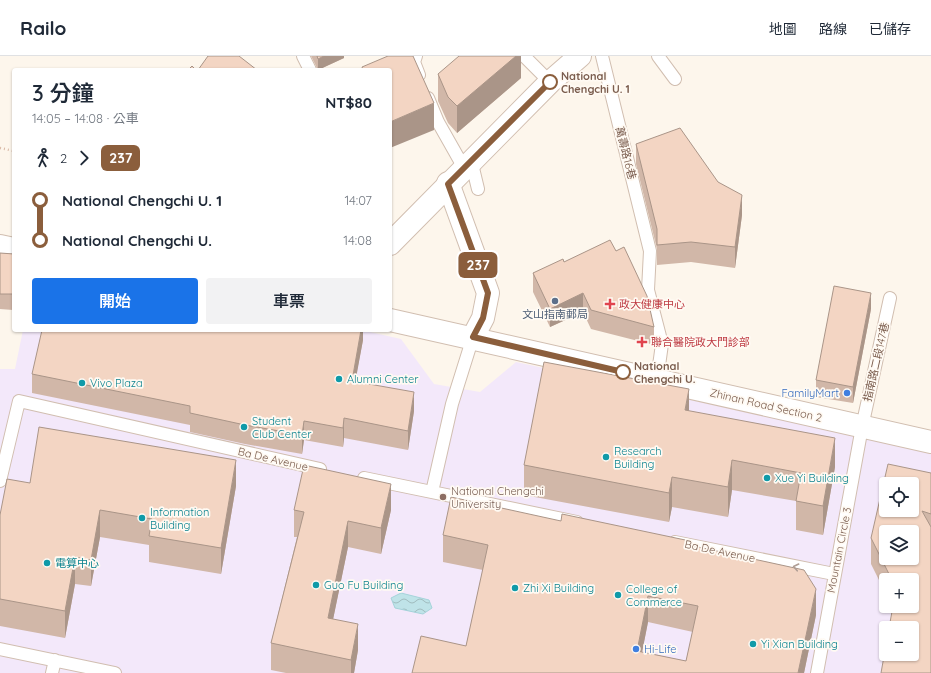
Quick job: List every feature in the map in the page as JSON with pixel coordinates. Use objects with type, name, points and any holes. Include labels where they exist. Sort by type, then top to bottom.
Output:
[{"type":"street","points":[[392,242],[467,164],[550,82],[580,56]]},
{"type":"street","points":[[448,184],[488,293],[483,318],[473,337]]},
{"type":"street","points":[[0,246],[12,249]]},
{"type":"street","name":"Zhinan Road Section 2","points":[[392,320],[473,337],[931,442]]},
{"type":"lane","points":[[303,56],[309,68]]},
{"type":"lane","points":[[416,56],[414,62],[438,122],[467,164],[478,189]]},
{"type":"lane","points":[[524,56],[550,82]]},
{"type":"lane","name":"萬壽路16巷","points":[[602,56],[650,251],[648,290],[662,344],[658,380]]},
{"type":"lane","points":[[658,56],[675,79]]},
{"type":"lane","name":"指南路二段147巷","points":[[862,427],[890,298]]},
{"type":"lane","points":[[432,492],[452,404],[473,337]]},
{"type":"lane","name":"Ba De Avenue","points":[[0,481],[19,401],[333,472]]},
{"type":"lane","name":"Mountain Circle 3","points":[[817,673],[862,427]]},
{"type":"lane","points":[[356,476],[587,524]]},
{"type":"lane","name":"Ba De Avenue","points":[[664,540],[834,574]]},
{"type":"lane","points":[[0,649],[115,673]]},
{"type":"lane","points":[[52,673],[55,660]]},
{"type":"path","points":[[0,148],[12,151]]},
{"type":"shaded area","name":"National Chengchi University","points":[[23,332],[370,332],[401,339],[434,384],[480,392],[516,362],[931,452],[931,673],[0,673],[0,369],[15,369]]},
{"type":"water","points":[[401,593],[429,600],[432,608],[423,614],[395,608],[391,598]]},
{"type":"building","points":[[208,56],[239,56],[254,68],[199,68]]},
{"type":"building","points":[[317,56],[324,56],[318,59]]},
{"type":"building","points":[[388,56],[413,56],[434,103],[392,121],[392,68],[362,67]]},
{"type":"building","points":[[459,56],[516,56],[457,106],[448,97],[438,74]]},
{"type":"building","points":[[680,128],[718,182],[742,195],[735,247],[691,242],[657,245],[657,229],[636,144]]},
{"type":"building","points":[[610,240],[616,251],[624,247],[647,296],[654,327],[591,310],[583,293],[550,309],[533,273],[563,259],[564,262]]},
{"type":"building","points":[[0,253],[12,254],[12,294],[0,294]]},
{"type":"building","points":[[834,286],[871,293],[853,387],[816,380]]},
{"type":"building","points":[[42,332],[361,332],[352,381],[414,392],[408,431],[344,418],[343,428],[304,421],[302,435],[190,413],[190,406],[32,374]]},
{"type":"building","points":[[544,362],[689,389],[685,410],[835,438],[823,506],[796,501],[801,473],[732,460],[728,487],[672,477],[669,493],[524,465]]},
{"type":"building","points":[[39,427],[236,460],[221,548],[149,536],[152,519],[100,510],[91,560],[75,557],[65,611],[0,599],[0,515],[7,479],[30,483]]},
{"type":"building","points":[[888,464],[931,473],[931,514],[922,511],[931,527],[931,673],[881,673],[883,661],[919,661],[919,621],[890,621],[892,613],[919,613],[919,573],[888,573],[884,565],[919,565],[919,525],[879,525],[879,554],[871,538],[879,503],[879,517],[919,517],[919,477],[885,477]]},
{"type":"building","name":"Guo Fu Building","points":[[304,465],[391,484],[381,528],[348,521],[328,618],[358,624],[351,660],[271,643],[304,512],[294,510]]},
{"type":"building","points":[[451,497],[561,521],[562,514],[690,541],[689,545],[804,570],[816,589],[798,673],[412,673],[421,636],[466,646],[488,545],[443,535]],"holes":[[[648,596],[698,606],[686,661],[637,651]]]},
{"type":"bus line","name":"237","points":[[550,82],[448,184],[488,293],[483,318],[473,337],[623,372]]},
{"type":"place","name":"National Chengchi U. 1","points":[[550,82]]},
{"type":"place","name":"文山指南郵局","points":[[555,301]]},
{"type":"place","name":"政大健康中心","points":[[610,304]]},
{"type":"place","name":"聯合醫院政大門診部","points":[[642,342]]},
{"type":"place","name":"National Chengchi U.","points":[[623,372]]},
{"type":"place","name":"Alumni Center","points":[[339,379]]},
{"type":"place","name":"Vivo Plaza","points":[[82,383]]},
{"type":"place","name":"FamilyMart","points":[[847,393]]},
{"type":"place","name":"Student Club Center","points":[[244,427]]},
{"type":"place","name":"Research Building","points":[[606,457]]},
{"type":"place","name":"Xue Yi Building","points":[[767,478]]},
{"type":"place","name":"National Chengchi University","points":[[443,497]]},
{"type":"place","name":"Information Building","points":[[142,518]]},
{"type":"place","name":"電算中心","points":[[47,563]]},
{"type":"place","name":"Guo Fu Building","points":[[316,585]]},
{"type":"place","name":"Zhi Xi Building","points":[[515,588]]},
{"type":"place","name":"College of Commerce","points":[[618,595]]},
{"type":"place","name":"Yi Xian Building","points":[[753,644]]},
{"type":"place","name":"Hi-Life","points":[[636,649]]}]
